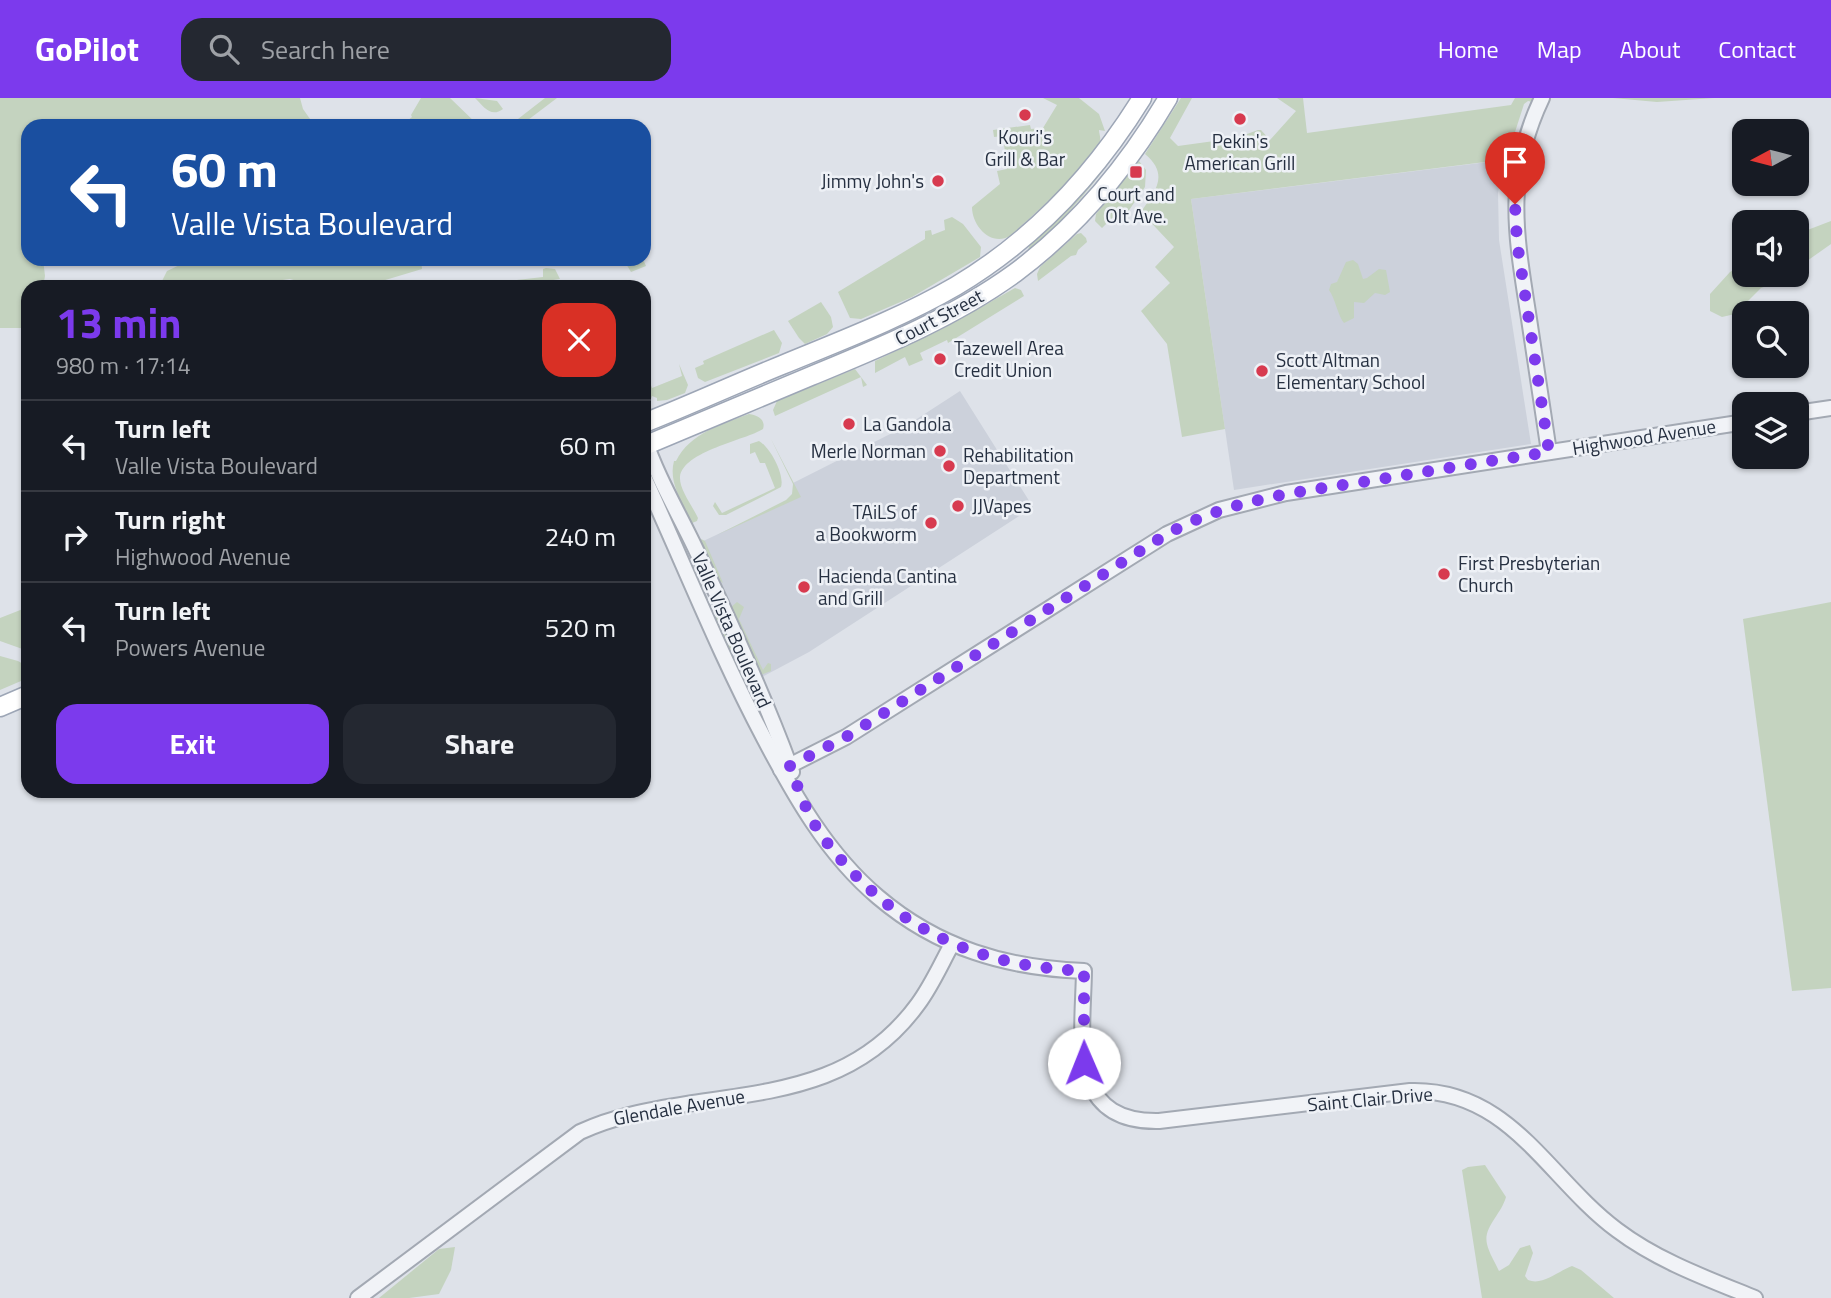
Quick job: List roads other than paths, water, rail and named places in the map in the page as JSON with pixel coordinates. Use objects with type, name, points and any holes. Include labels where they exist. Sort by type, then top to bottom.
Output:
[{"type":"main road","name":"Court Street","points":[[651,420],[897,316],[975,274],[1024,237],[1072,191],[1105,153],[1142,98]]},
{"type":"main road","name":"Court Street","points":[[651,441],[888,343],[957,310],[1006,280],[1048,247],[1093,201],[1123,167],[1168,98]]},
{"type":"main road","points":[[0,707],[21,698]]},
{"type":"street","points":[[1542,98],[1529,126],[1521,154],[1516,185],[1515,219],[1549,452]]},
{"type":"street","points":[[1809,411],[1831,408]]},
{"type":"street","name":"Highwood Avenue","points":[[785,768],[846,737],[1167,534],[1238,504],[1286,493],[1732,424]]},
{"type":"street","name":"Valle Vista Boulevard","points":[[651,456],[758,686],[785,768]]},
{"type":"street","name":"Valle Vista Boulevard","points":[[651,493],[741,694],[815,825],[845,863],[877,897],[952,944],[996,960],[1032,968],[1084,971]]},
{"type":"street","name":"Glendale Avenue","points":[[358,1298],[580,1132],[604,1121],[634,1113],[796,1087],[823,1078],[850,1064],[886,1039],[917,1006],[952,944]]},
{"type":"street","name":"Saint Clair Drive","points":[[1084,971],[1085,1073],[1095,1096],[1111,1111],[1132,1119],[1159,1121],[1410,1091],[1457,1097],[1480,1105],[1502,1119],[1592,1210],[1629,1238],[1689,1271],[1755,1298]]},
{"type":"place","name":"Kouri's Grill & Bar","points":[[1025,115]]},
{"type":"place","name":"Pekin's American Grill","points":[[1240,119]]},
{"type":"place","name":"Court and Olt Ave.","points":[[1136,172]]},
{"type":"place","name":"Jimmy John's","points":[[938,181]]},
{"type":"place","name":"Tazewell Area Credit Union","points":[[940,359]]},
{"type":"place","name":"Scott Altman Elementary School","points":[[1262,371]]},
{"type":"place","name":"La Gandola","points":[[849,424]]},
{"type":"place","name":"Merle Norman","points":[[940,451]]},
{"type":"place","name":"Rehabilitation Department","points":[[949,466]]},
{"type":"place","name":"JJVapes","points":[[958,506]]},
{"type":"place","name":"TAiLS of a Bookworm","points":[[931,523]]},
{"type":"place","name":"First Presbyterian Church","points":[[1444,574]]},
{"type":"place","name":"Hacienda Cantina and Grill","points":[[804,587]]}]
